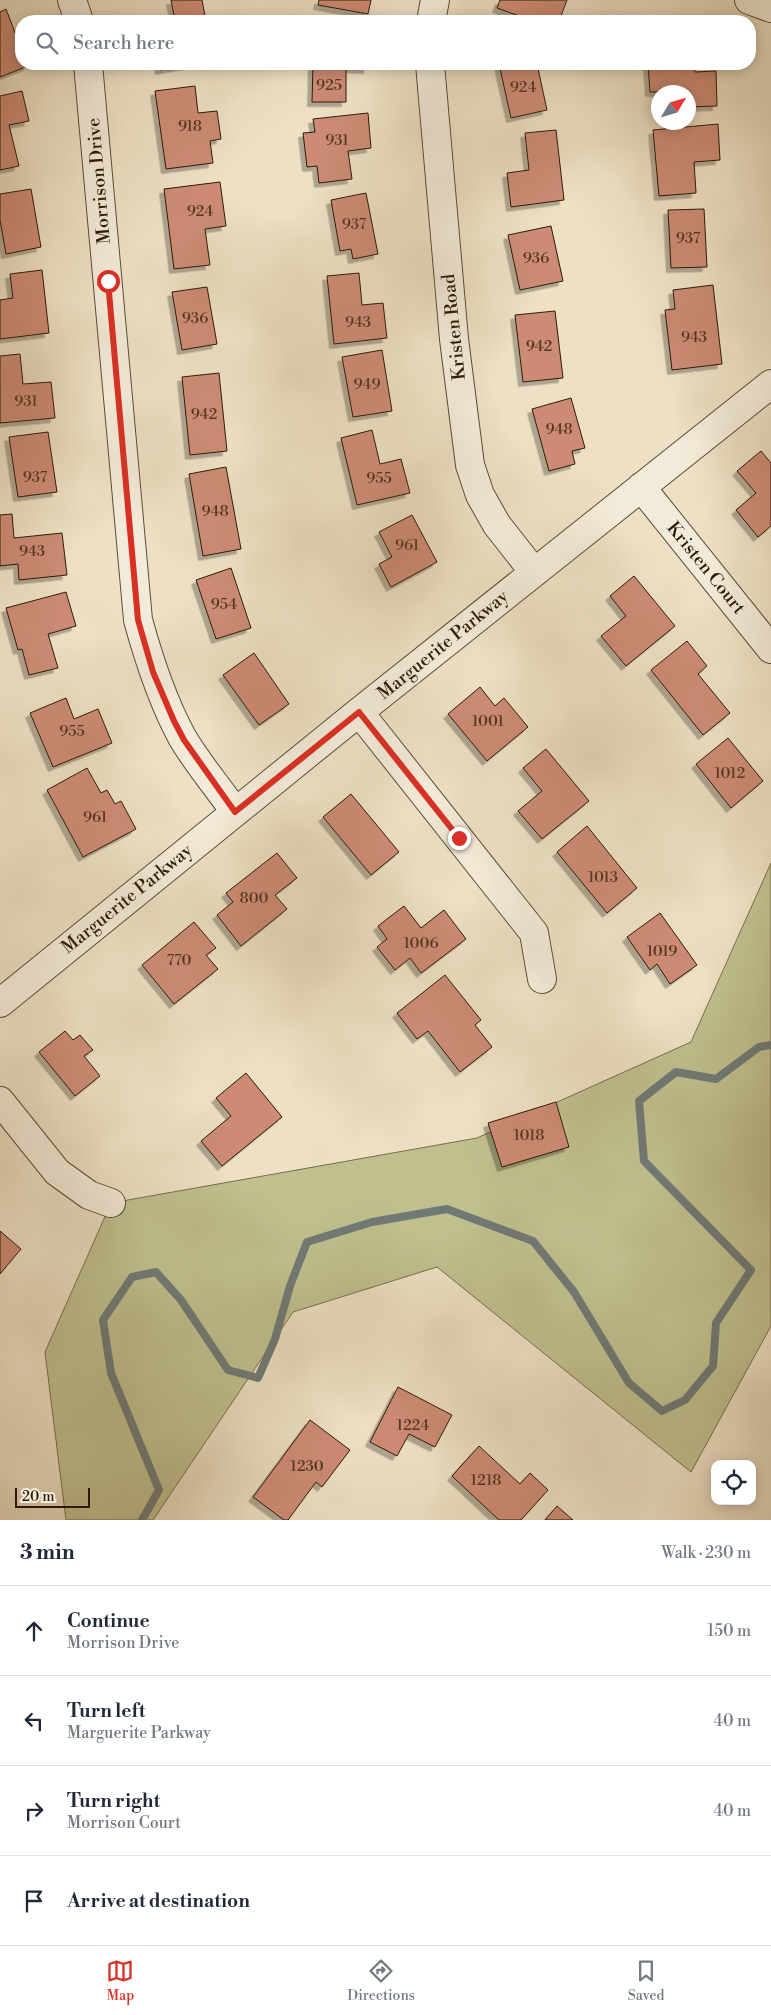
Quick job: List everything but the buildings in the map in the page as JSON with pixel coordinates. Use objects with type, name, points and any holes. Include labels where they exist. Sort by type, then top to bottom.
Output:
[{"type":"street","points":[[72,0],[77,15]]},
{"type":"street","points":[[432,15],[434,0]]},
{"type":"street","points":[[749,0],[771,8]]},
{"type":"street","name":"Morrison Drive","points":[[89,70],[138,620],[153,672],[174,721],[184,740],[235,812]]},
{"type":"street","name":"Kristen Road","points":[[431,70],[454,340],[470,465],[480,495],[497,525],[534,572]]},
{"type":"street","name":"Marguerite Parkway","points":[[0,1003],[359,712],[771,384]]},
{"type":"street","name":"Kristen Court","points":[[641,487],[771,649]]},
{"type":"street","points":[[359,712],[534,934],[542,979]]},
{"type":"street","points":[[0,1101],[57,1172],[89,1194],[111,1204]]},
{"type":"green space","points":[[771,863],[771,1326],[691,1472],[437,1267],[293,1312],[153,1520],[66,1520],[45,1352],[111,1203],[477,1138],[691,1042]]},
{"type":"waterway","points":[[142,1520],[159,1490],[111,1373],[103,1320],[132,1277],[156,1272],[181,1300],[228,1370],[258,1378],[275,1339],[290,1286],[307,1242],[372,1222],[447,1209],[533,1241],[574,1292],[629,1383],[662,1411],[685,1400],[713,1366],[716,1323],[751,1270],[644,1161],[639,1101],[676,1072],[716,1079],[759,1047],[771,1045]]},
{"type":"route","points":[[108,281],[138,620],[153,672],[184,740],[235,812],[359,712],[459,838]]}]
